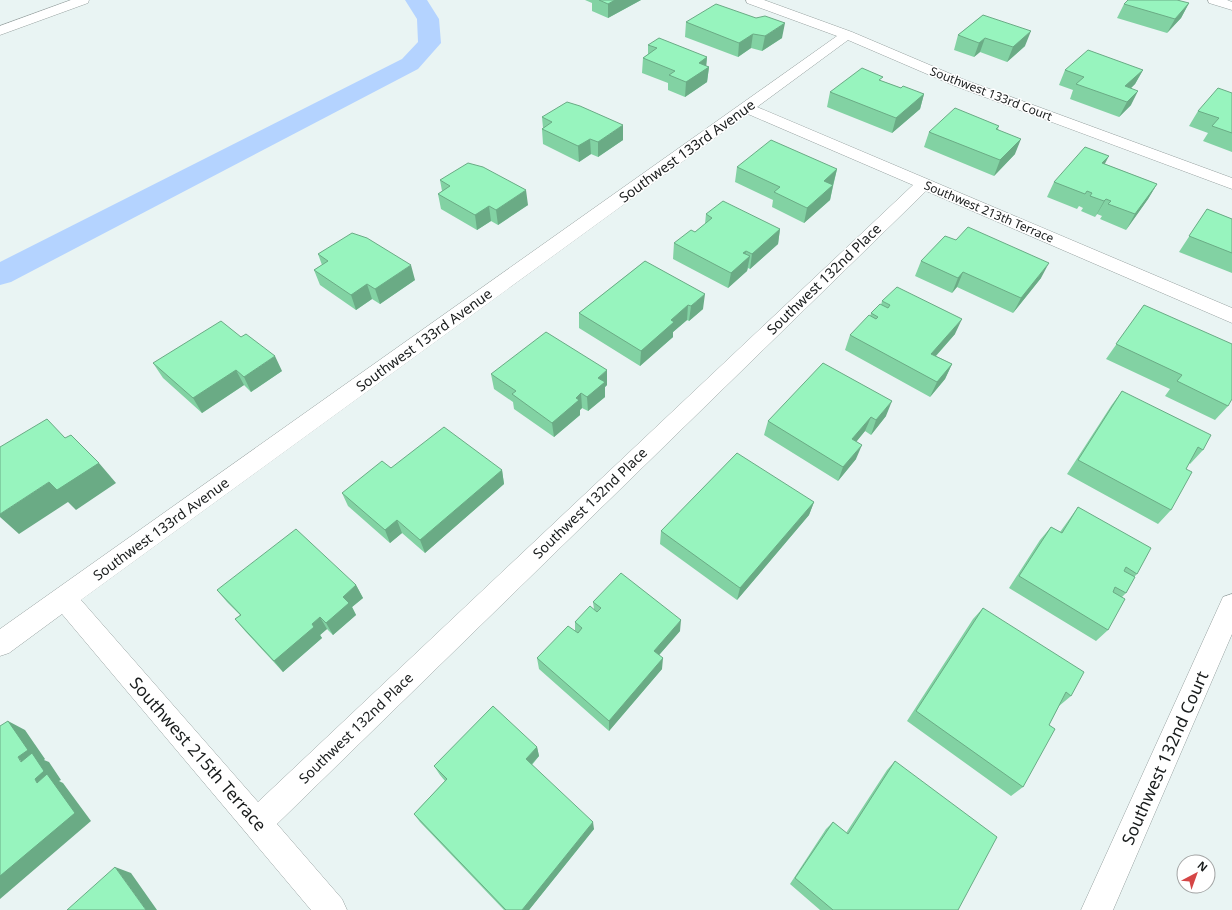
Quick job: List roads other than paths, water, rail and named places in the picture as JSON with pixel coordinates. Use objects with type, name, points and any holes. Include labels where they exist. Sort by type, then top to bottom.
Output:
[{"type":"street","points":[[0,31],[83,0]]},
{"type":"street","name":"Southwest 133rd Court","points":[[752,0],[847,34],[960,83],[1232,184]]},
{"type":"street","points":[[1214,0],[1232,6]]},
{"type":"street","name":"Southwest 133rd Avenue","points":[[0,644],[65,599],[747,108],[847,34]]},
{"type":"street","name":"Southwest 213th Terrace","points":[[747,108],[1232,316]]},
{"type":"street","name":"Southwest 132nd Place","points":[[257,823],[924,184]]},
{"type":"street","name":"Southwest 215th Terrace","points":[[65,599],[331,910]]},
{"type":"street","name":"Southwest 132nd Court","points":[[1098,910],[1232,605]]},
{"type":"waterway","points":[[0,275],[410,64],[430,43],[428,19],[416,0]]}]
